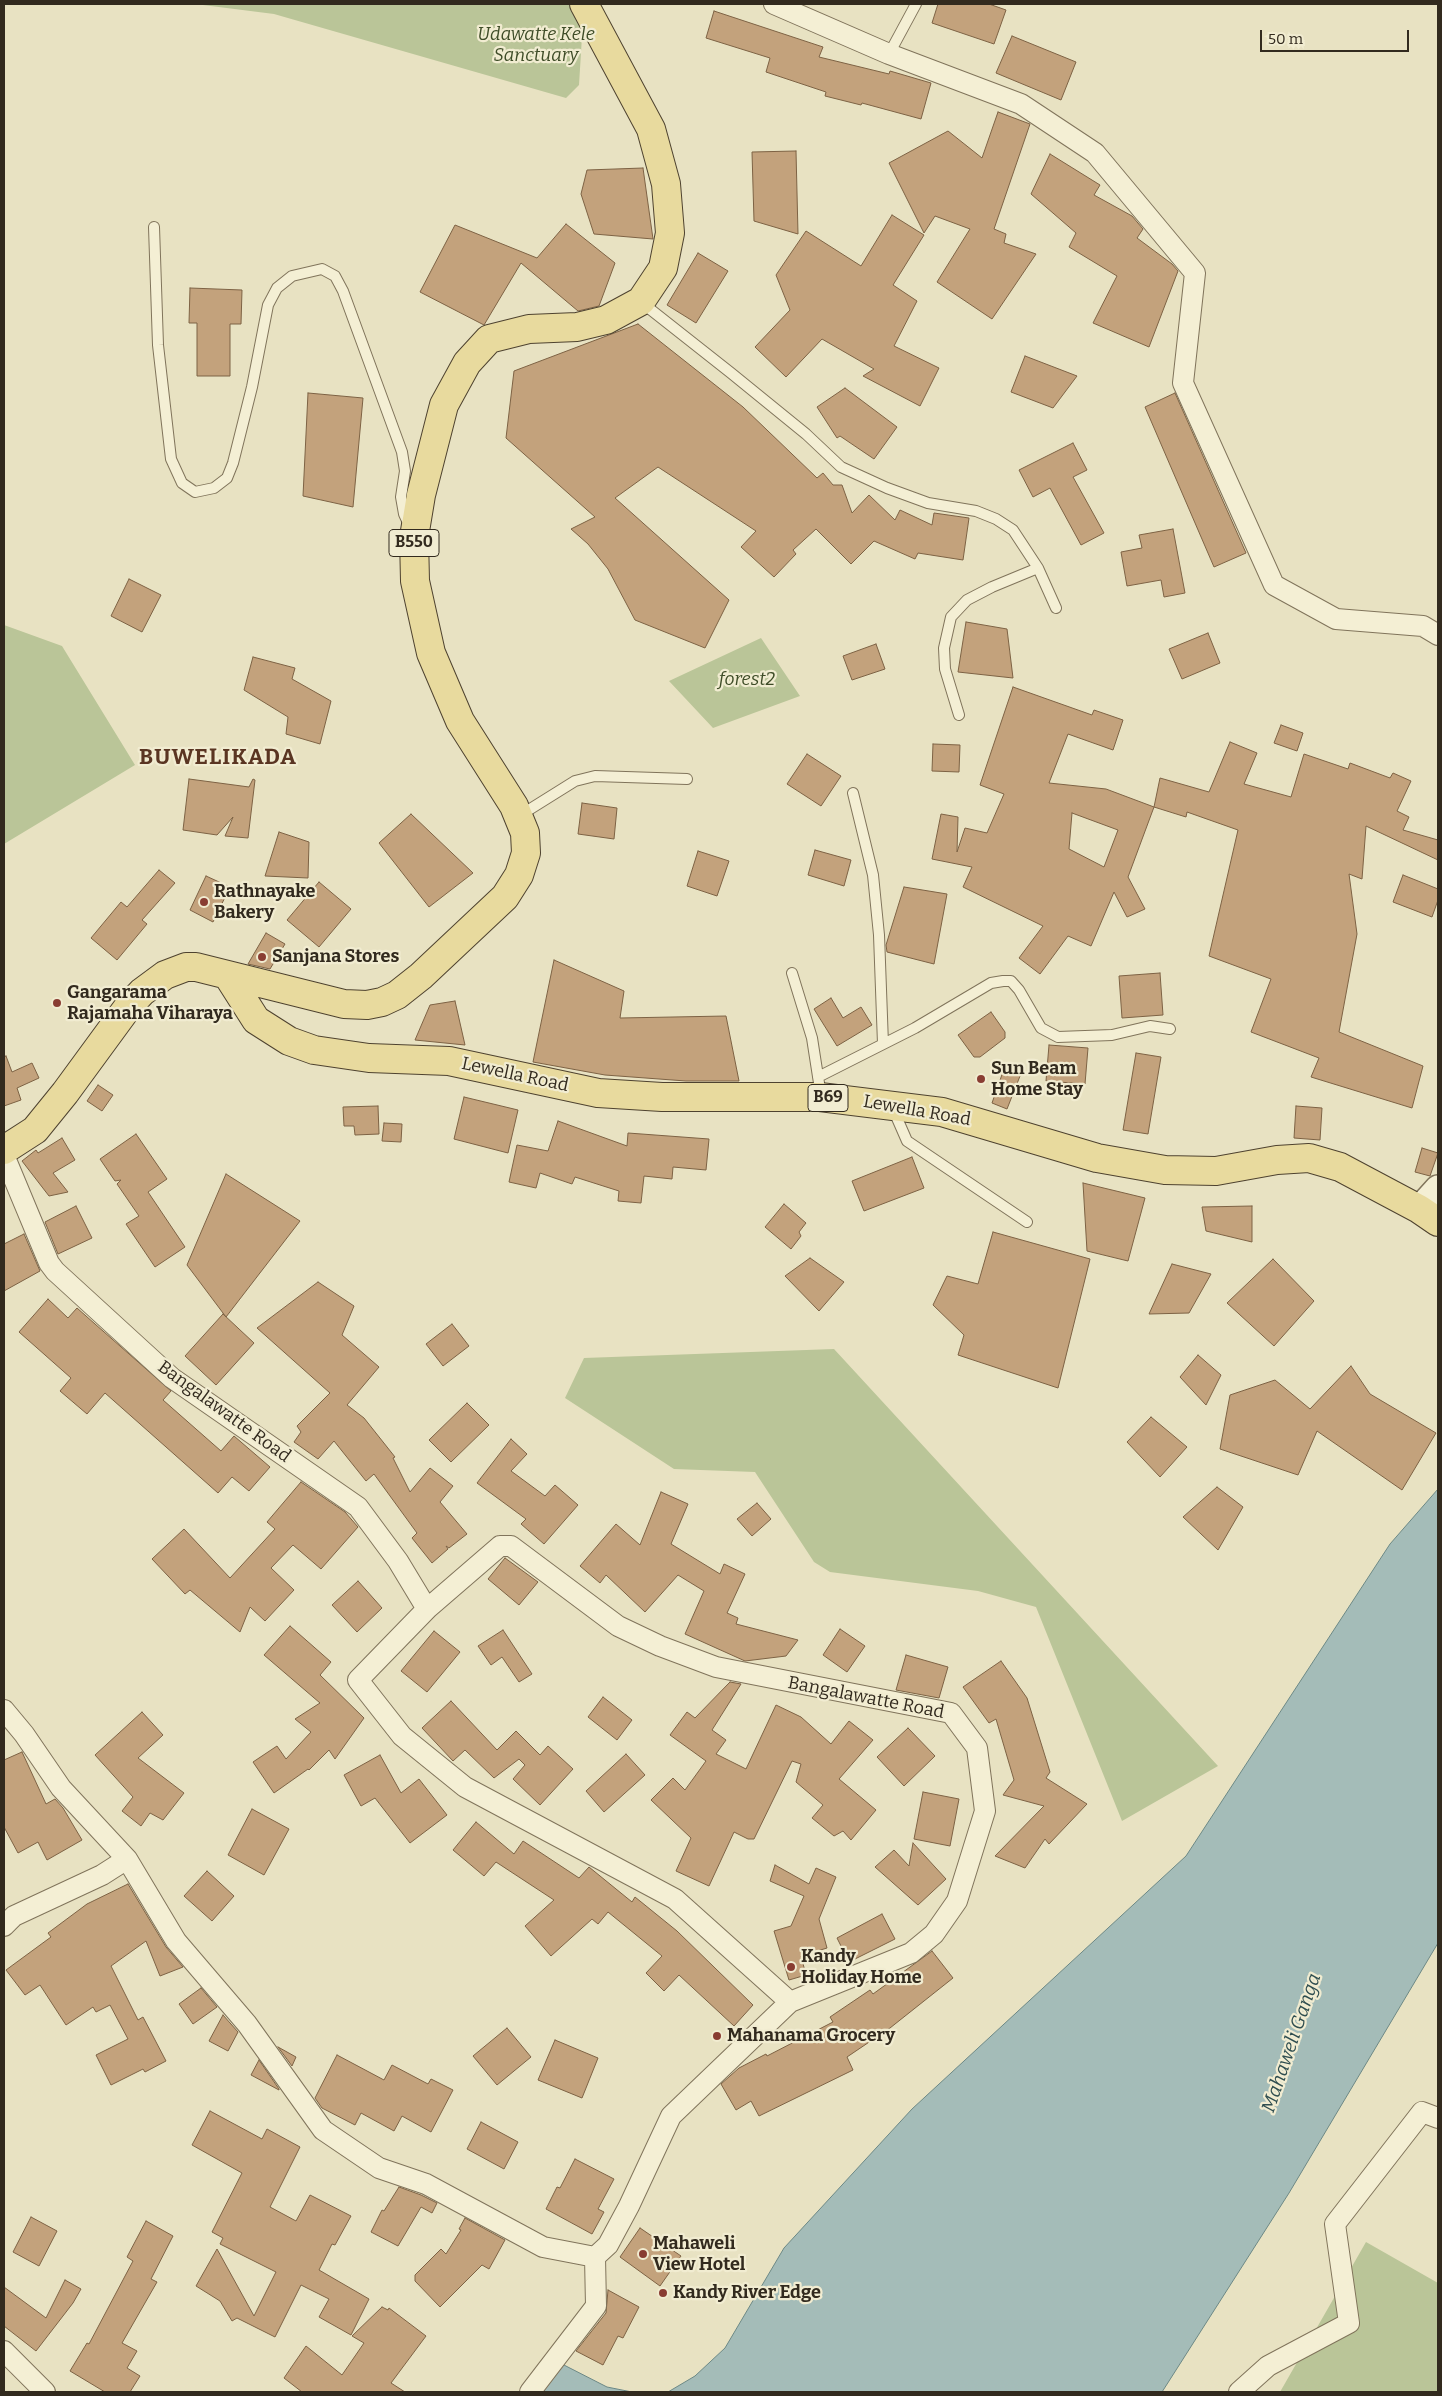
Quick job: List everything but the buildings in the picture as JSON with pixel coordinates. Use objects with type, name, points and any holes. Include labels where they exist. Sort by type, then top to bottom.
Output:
[{"type":"main road","name":"B550","points":[[228,976],[344,1004],[367,1005],[382,1002],[397,995],[421,976],[505,897],[519,875],[526,853],[525,833],[514,806],[460,721],[431,653],[416,581],[414,537],[421,495],[444,405],[467,363],[489,338],[529,330],[577,327],[606,320],[641,301],[663,268],[670,233],[666,184],[650,129],[584,4]]},
{"type":"main road","points":[[4,1150],[35,1130],[49,1114],[128,1007],[154,982],[176,970],[186,967],[196,967],[228,976]]},
{"type":"main road","name":"Lewella Road","points":[[228,976],[256,1020],[289,1041],[314,1050],[369,1058],[449,1061],[598,1093],[662,1097],[819,1087],[892,1105],[942,1112],[1097,1158],[1165,1170],[1216,1171],[1277,1160],[1309,1158],[1340,1168],[1428,1215]]},
{"type":"street","points":[[774,4],[890,54],[1020,104],[1095,153],[1195,273],[1182,383],[1274,585],[1336,619],[1423,626],[1438,635]]},
{"type":"street","name":"Bangalawatte Road","points":[[4,1154],[49,1263],[55,1271],[172,1378],[358,1507],[398,1561],[427,1609]]},
{"type":"street","points":[[1428,1215],[1438,1188]]},
{"type":"street","name":"Bangalawatte Road","points":[[500,1546],[511,1546],[618,1626],[660,1646],[716,1667],[952,1713],[977,1748],[985,1811],[957,1901],[934,1934],[912,1954],[790,2002],[675,1899],[464,1787],[402,1736],[358,1680],[427,1609],[500,1546]]},
{"type":"street","points":[[4,1710],[24,1734],[61,1788],[127,1859],[176,1941],[247,2024],[323,2130],[378,2168],[426,2184],[542,2246],[595,2256]]},
{"type":"street","points":[[4,1926],[14,1916],[102,1875],[127,1859]]},
{"type":"street","points":[[595,2256],[608,2245],[629,2206],[671,2116],[790,2002]]},
{"type":"street","points":[[1239,2392],[1268,2366],[1349,2323],[1335,2224],[1422,2112],[1438,2118]]},
{"type":"street","points":[[530,2392],[596,2306],[595,2256]]},
{"type":"street","points":[[4,2351],[45,2392]]},
{"type":"lane","points":[[890,54],[916,4]]},
{"type":"lane","points":[[154,227],[158,345],[171,459],[182,483],[195,492],[214,488],[227,478],[233,463],[252,387],[268,305],[277,288],[292,276],[322,268],[336,276],[343,291],[400,445],[405,471],[401,497],[404,514],[414,537]]},
{"type":"lane","points":[[641,301],[806,434],[841,467],[887,488],[928,503],[976,511],[996,519],[1013,530],[1038,568],[1056,608]]},
{"type":"lane","points":[[959,715],[945,669],[944,648],[951,617],[967,600],[992,587],[1038,568]]},
{"type":"lane","points":[[518,816],[575,781],[594,776],[687,779]]},
{"type":"lane","points":[[853,793],[873,875],[879,935],[883,1044]]},
{"type":"lane","points":[[792,973],[812,1038],[819,1087],[883,1044],[991,984],[1003,981],[1011,981],[1019,990],[1041,1028],[1058,1037],[1112,1035],[1150,1026],[1170,1029]]},
{"type":"lane","points":[[892,1105],[906,1141],[1027,1222]]},
{"type":"green space","name":"Udawatte Kele Sanctuary","points":[[195,4],[584,4],[579,85],[566,98],[274,14]]},
{"type":"green space","points":[[4,625],[62,646],[135,765],[4,844]]},
{"type":"green space","name":"forest2","points":[[761,638],[800,696],[713,728],[669,681]]},
{"type":"green space","points":[[834,1349],[1218,1766],[1122,1821],[1036,1607],[978,1591],[830,1572],[814,1562],[755,1472],[674,1469],[565,1398],[584,1358]]},
{"type":"green space","points":[[1366,2242],[1438,2283],[1438,2392],[1280,2392]]},
{"type":"water","name":"Mahaweli Ganga","points":[[1438,1489],[1438,1943],[1289,2193],[1162,2392],[668,2392],[695,2376],[725,2348],[784,2248],[912,2109],[1186,1856],[1390,1544]]},
{"type":"water","points":[[560,2363],[607,2387],[632,2392],[533,2392]]},
{"type":"place","name":"Rathnayake Bakery","points":[[204,902]]},
{"type":"place","name":"Sanjana Stores","points":[[262,957]]},
{"type":"place","name":"Gangarama Rajamaha Viharaya","points":[[57,1003]]},
{"type":"place","name":"Sun Beam Home Stay","points":[[981,1079]]},
{"type":"place","name":"Kandy Holiday Home","points":[[791,1967]]},
{"type":"place","name":"Mahanama Grocery","points":[[717,2036]]},
{"type":"place","name":"Mahaweli View Hotel","points":[[643,2254]]},
{"type":"place","name":"Kandy River Edge","points":[[663,2293]]},
{"type":"district","name":"BUWELIKADA","points":[[218,758]]}]
